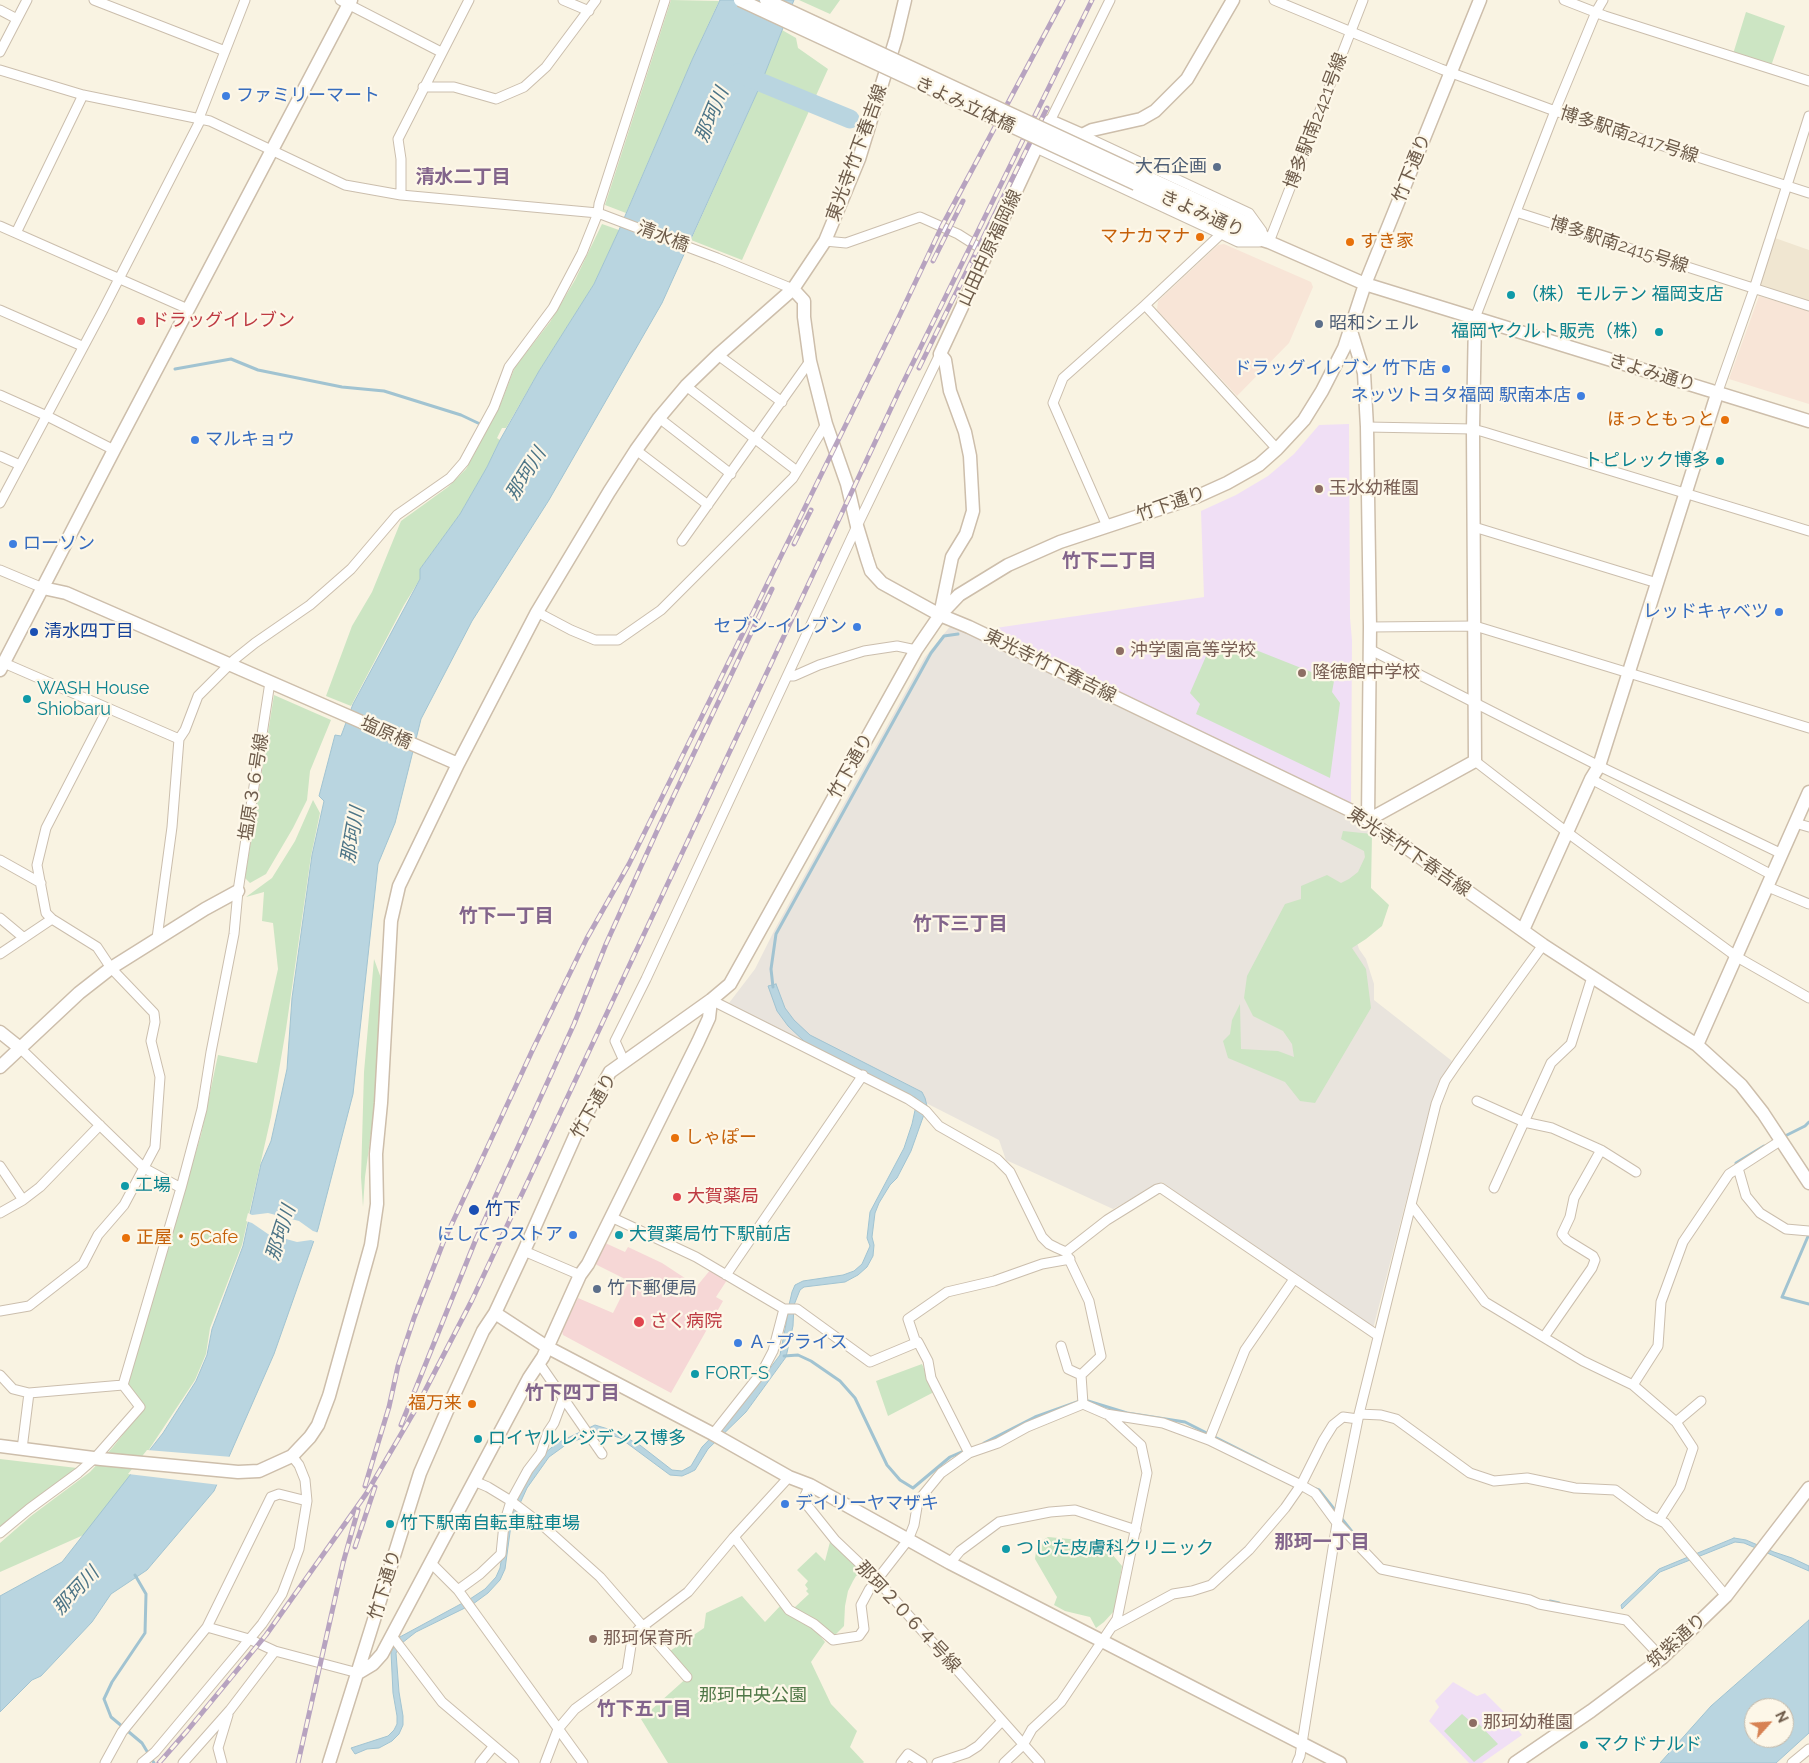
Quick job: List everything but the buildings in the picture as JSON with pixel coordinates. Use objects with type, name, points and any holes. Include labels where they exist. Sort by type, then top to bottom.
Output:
[{"type":"street","points":[[0,52],[27,0]]},
{"type":"street","points":[[94,0],[225,50]]},
{"type":"street","points":[[0,502],[47,416],[200,118],[245,0]]},
{"type":"street","points":[[401,195],[401,159],[398,138],[469,0]]},
{"type":"street","points":[[563,0],[589,11]]},
{"type":"street","points":[[423,87],[454,87],[496,99],[524,87],[546,67],[596,0]]},
{"type":"street","points":[[157,938],[172,826],[179,739],[185,730],[198,696],[230,664],[255,643],[316,599],[351,569],[397,515],[450,478],[464,462],[494,407],[510,367],[553,308],[582,253],[598,213],[599,204],[665,0]]},
{"type":"street","name":"きよみ立体橋","points":[[740,0],[1139,180]]},
{"type":"street","name":"きよみ立体橋","points":[[766,0],[1139,180]]},
{"type":"street","name":"東光寺竹下春吉線","points":[[292,1456],[310,1437],[324,1411],[371,1245],[377,1204],[376,1154],[381,1103],[391,921],[399,886],[452,762],[537,612],[636,450],[658,418],[686,386],[793,289],[825,241],[859,160],[896,38],[905,0]]},
{"type":"street","points":[[1110,0],[1050,122],[1249,213],[1269,242]]},
{"type":"street","points":[[1082,136],[1092,130],[1141,119],[1168,99],[1187,79],[1234,0]]},
{"type":"street","name":"博多駅南2417号線","points":[[1274,0],[1451,72],[1555,111],[1809,193]]},
{"type":"street","name":"博多駅南2421号線","points":[[1269,242],[1363,0]]},
{"type":"street","name":"竹下通り","points":[[358,1673],[420,1473],[483,1331],[495,1313],[579,1127],[610,1072],[712,1000],[730,984],[916,650],[940,615],[959,595],[1008,565],[1060,542],[1211,491],[1243,474],[1277,449],[1313,408],[1344,348],[1365,284],[1480,0]]},
{"type":"street","points":[[1564,0],[1605,16],[1809,82]]},
{"type":"street","points":[[1476,761],[1473,429],[1475,318],[1555,111],[1596,12],[1603,0]]},
{"type":"street","points":[[179,739],[108,708],[2,666],[272,149],[347,1],[441,52]]},
{"type":"street","points":[[0,10],[17,19]]},
{"type":"street","name":"清水橋","points":[[0,70],[83,95],[210,121],[346,185],[401,195],[598,213],[609,216],[793,289]]},
{"type":"street","points":[[16,233],[83,95]]},
{"type":"street","points":[[1523,930],[1591,779],[1599,766],[1717,394],[1754,289],[1809,116]]},
{"type":"street","name":"山田中原福岡線","points":[[940,354],[1036,148],[1050,122]]},
{"type":"street","points":[[1036,148],[1238,242],[1269,242]]},
{"type":"street","name":"きよみ通り","points":[[1139,180],[1240,233],[1269,242],[1365,284],[1809,421]]},
{"type":"street","name":"博多駅南2415号線","points":[[1516,212],[1809,306]]},
{"type":"street","points":[[825,241],[846,243],[920,217],[958,234],[988,253]]},
{"type":"street","points":[[0,226],[188,309]]},
{"type":"street","points":[[1107,526],[1053,403],[1063,378],[1145,306],[1221,234]]},
{"type":"street","points":[[793,289],[804,301],[804,317],[810,361],[826,424],[847,484],[857,526]]},
{"type":"street","points":[[1145,306],[1277,449]]},
{"type":"street","points":[[0,310],[82,346]]},
{"type":"street","points":[[1350,328],[1364,373],[1367,427],[1370,627],[1368,820],[1476,761]]},
{"type":"street","points":[[624,1061],[615,1041],[940,354],[945,360],[950,391],[966,432],[970,456],[973,511],[966,534],[952,557],[940,615]]},
{"type":"street","points":[[718,355],[782,402]]},
{"type":"street","points":[[682,541],[755,441],[810,361]]},
{"type":"street","points":[[686,386],[797,472]]},
{"type":"street","points":[[0,394],[114,450]]},
{"type":"street","points":[[658,418],[731,474]]},
{"type":"street","points":[[537,612],[595,640],[618,640],[661,610],[793,478],[826,424]]},
{"type":"street","points":[[1367,427],[1473,429],[1809,531]]},
{"type":"street","points":[[636,450],[708,505]]},
{"type":"street","points":[[0,456],[20,465]]},
{"type":"street","name":"東光寺竹下春吉線","points":[[857,526],[871,570],[882,582],[940,615],[969,627],[1368,820],[1543,945],[1697,1045],[1742,1085],[1763,1113],[1809,1184]]},
{"type":"street","points":[[1474,527],[1658,583]]},
{"type":"street","points":[[0,570],[43,588]]},
{"type":"street","name":"塩原橋","points":[[43,588],[66,593],[452,762]]},
{"type":"street","points":[[1370,627],[1475,626],[1809,728]]},
{"type":"street","points":[[788,676],[794,676],[818,665],[864,651],[897,646],[916,650]]},
{"type":"street","points":[[1369,649],[1599,766],[1782,854]]},
{"type":"street","name":"塩原３６号線","points":[[123,1385],[181,1188],[202,1109],[210,1052],[234,934],[238,891],[270,682]]},
{"type":"street","points":[[0,1311],[29,1306],[83,1264],[98,1235],[124,1205],[155,1147],[160,1077],[151,1040],[155,1022],[154,1013],[111,968],[97,947],[52,919],[46,913],[37,865],[46,828],[108,708]]},
{"type":"street","points":[[1476,761],[1568,833],[1737,957],[1809,998]]},
{"type":"street","points":[[1591,779],[1809,904]]},
{"type":"street","points":[[1697,1045],[1809,792]]},
{"type":"street","points":[[1795,823],[1809,827]]},
{"type":"street","points":[[0,860],[41,884]]},
{"type":"street","points":[[0,1067],[79,994],[111,968],[157,938],[238,891]]},
{"type":"street","points":[[0,918],[24,938]]},
{"type":"street","points":[[0,954],[52,919]]},
{"type":"street","points":[[1297,1763],[1302,1744],[1337,1523],[1358,1417],[1436,1104],[1445,1081],[1543,945]]},
{"type":"street","points":[[1494,1188],[1551,1063],[1571,1044],[1592,977]]},
{"type":"street","points":[[329,1763],[358,1673],[373,1664],[394,1639],[474,1481],[547,1347],[580,1275],[588,1264],[698,1042],[709,1018],[712,1000],[908,1099],[926,1111],[939,1126],[1004,1165],[1016,1181],[1042,1237],[1049,1244],[1068,1256],[1088,1301],[1101,1356],[1081,1375]]},
{"type":"street","points":[[0,1032],[20,1048],[144,1168],[181,1188]]},
{"type":"street","points":[[726,1275],[863,1075]]},
{"type":"street","points":[[1477,1101],[1524,1122],[1552,1128],[1601,1150],[1636,1172]]},
{"type":"street","points":[[0,1213],[23,1200],[40,1187],[100,1125]]},
{"type":"street","points":[[1633,1385],[1658,1346],[1661,1302],[1684,1242],[1728,1174],[1780,1141]]},
{"type":"street","points":[[1544,1337],[1592,1268],[1595,1260],[1593,1256],[1567,1240],[1562,1234],[1570,1217],[1574,1198],[1601,1150]]},
{"type":"street","points":[[0,1166],[23,1200]]},
{"type":"street","points":[[1738,1168],[1746,1196],[1760,1213],[1786,1229],[1809,1231]]},
{"type":"street","points":[[969,1453],[931,1378],[928,1361],[918,1342],[916,1343],[908,1319],[947,1292],[994,1281],[1068,1256],[1107,1220],[1159,1188],[1165,1190],[1377,1335]]},
{"type":"street","points":[[1412,1206],[1485,1302],[1583,1361],[1633,1385],[1676,1422],[1693,1448],[1680,1487],[1659,1520]]},
{"type":"street","points":[[610,1217],[696,1257],[784,1309],[798,1309],[870,1362],[916,1343]]},
{"type":"street","points":[[524,1251],[580,1275]]},
{"type":"street","points":[[1208,1440],[1245,1350],[1294,1280]]},
{"type":"street","points":[[713,1434],[762,1372],[773,1351],[784,1309]]},
{"type":"street","points":[[495,1313],[547,1347],[713,1434],[950,1563],[1340,1763]]},
{"type":"street","points":[[1061,1346],[1068,1369],[1081,1375]]},
{"type":"street","points":[[539,1363],[602,1454]]},
{"type":"street","points":[[0,1375],[13,1389],[29,1393],[123,1385],[140,1407],[98,1458],[28,1509],[0,1533]]},
{"type":"street","points":[[1081,1375],[1083,1404]]},
{"type":"street","points":[[22,1449],[29,1393]]},
{"type":"street","points":[[458,1590],[480,1574],[501,1554],[504,1524],[512,1501],[528,1470],[541,1453],[563,1399]]},
{"type":"street","points":[[1676,1422],[1701,1401]]},
{"type":"street","points":[[734,1537],[789,1610],[814,1624],[833,1640],[859,1636],[864,1629],[861,1605],[877,1580],[908,1540],[914,1525],[918,1501],[941,1473],[969,1453],[998,1444],[1027,1427],[1083,1404],[1106,1414],[1163,1423],[1208,1440],[1315,1493],[1337,1523],[1381,1569],[1530,1600],[1539,1604],[1626,1620],[1662,1658]]},
{"type":"street","points":[[1004,1763],[1023,1745],[1032,1729],[1061,1702],[1117,1619],[1147,1473],[1141,1445],[1106,1414]]},
{"type":"street","points":[[1112,1628],[1172,1594],[1192,1591],[1211,1585],[1249,1550],[1285,1508],[1301,1486],[1323,1441],[1334,1426],[1343,1418],[1381,1415],[1396,1419],[1470,1473],[1478,1476],[1494,1481],[1527,1478],[1575,1488],[1615,1490],[1649,1515],[1665,1523],[1726,1596]]},
{"type":"street","points":[[0,1446],[238,1472],[259,1471],[292,1456],[299,1465],[305,1480],[307,1501],[299,1549],[282,1594],[262,1624],[155,1752],[142,1763]]},
{"type":"street","points":[[545,1763],[558,1728],[575,1709],[627,1671],[632,1639],[638,1630],[688,1592],[734,1537],[789,1477]]},
{"type":"street","points":[[474,1481],[512,1501],[541,1524],[600,1577],[687,1677]]},
{"type":"street","name":"那珂２０６４号線","points":[[810,1486],[803,1500],[835,1540],[877,1580],[1040,1763]]},
{"type":"street","name":"筑紫通り","points":[[1515,1763],[1591,1711],[1662,1658],[1726,1596],[1809,1488]]},
{"type":"street","points":[[105,1763],[122,1732],[207,1627],[271,1497],[279,1494],[307,1501]]},
{"type":"street","points":[[950,1563],[960,1551],[999,1522],[1050,1512],[1075,1510],[1136,1530]]},
{"type":"street","points":[[432,1563],[458,1590],[583,1763]]},
{"type":"street","points":[[207,1627],[249,1639],[275,1651],[358,1673]]},
{"type":"street","points":[[394,1639],[442,1702],[514,1763]]},
{"type":"street","points":[[183,1763],[230,1710],[275,1651]]},
{"type":"street","points":[[222,1763],[218,1748],[230,1710]]},
{"type":"street","points":[[937,1763],[967,1753],[978,1746],[1002,1721]]},
{"type":"street","points":[[480,1763],[493,1747]]},
{"type":"street","points":[[1792,1763],[1809,1749]]},
{"type":"street","points":[[214,1763],[219,1754]]},
{"type":"street","points":[[901,1763],[908,1754],[922,1763]]},
{"type":"shaded area","points":[[1775,238],[1809,250],[1809,302],[1760,286]]},
{"type":"shaded area","points":[[1224,244],[1311,282],[1313,287],[1289,343],[1237,396],[1157,310],[1158,301],[1218,245]]},
{"type":"shaded area","points":[[1759,296],[1809,311],[1809,404],[1729,379]]},
{"type":"shaded area","points":[[1349,424],[1350,618],[1352,640],[1351,804],[989,629],[1204,597],[1201,511],[1236,495],[1268,476],[1294,454],[1319,425]]},
{"type":"shaded area","points":[[952,624],[1369,828],[1356,940],[1359,949],[1366,959],[1374,984],[1374,1000],[1452,1061],[1431,1104],[1373,1329],[1162,1182],[1113,1209],[1006,1160],[999,1140],[729,1003],[755,969],[775,929],[925,657]]},
{"type":"shaded area","name":"さく病院","points":[[603,1242],[625,1252],[628,1247],[662,1263],[697,1286],[711,1269],[727,1280],[716,1297],[723,1301],[671,1393],[563,1335],[562,1331],[578,1298],[613,1313],[629,1281],[593,1263]]},
{"type":"shaded area","name":"那珂幼稚園","points":[[1453,1682],[1477,1696],[1485,1693],[1518,1726],[1517,1729],[1522,1735],[1482,1763],[1469,1763],[1429,1721],[1439,1707],[1435,1701]]},
{"type":"green space","points":[[671,0],[719,1],[626,213],[605,205]]},
{"type":"green space","points":[[799,0],[840,0],[830,14]]},
{"type":"green space","points":[[1746,12],[1785,26],[1771,66],[1733,54]]},
{"type":"green space","points":[[782,30],[796,38],[798,48],[828,69],[742,260],[691,240],[760,86]]},
{"type":"green space","points":[[602,224],[619,230],[594,284],[539,371],[506,428],[502,428],[497,438],[500,440],[487,467],[460,514],[420,569],[420,579],[404,605],[351,706],[326,696],[352,626],[372,592],[401,521],[448,487],[466,469],[499,408],[515,367],[550,322],[575,280]]},
{"type":"green space","points":[[1228,639],[1334,681],[1332,692],[1340,703],[1330,778],[1196,714],[1200,704],[1190,693],[1210,647]]},
{"type":"green space","points":[[274,695],[331,720],[310,771],[307,800],[266,874],[250,883],[245,878]]},
{"type":"green space","points":[[313,800],[320,813],[311,856],[271,1117],[242,1245],[210,1328],[206,1354],[195,1380],[148,1451],[88,1533],[0,1572],[0,1543],[31,1516],[90,1472],[144,1408],[127,1386],[153,1292],[201,1135],[218,1055],[257,1063],[278,969],[273,923],[262,921],[264,892],[246,897],[272,878],[295,841]]},
{"type":"green space","points":[[1343,831],[1372,834],[1371,888],[1389,905],[1382,926],[1352,948],[1366,969],[1371,1008],[1315,1103],[1300,1101],[1285,1082],[1228,1058],[1223,1041],[1230,1034],[1232,1020],[1240,1004],[1241,1049],[1278,1051],[1294,1057],[1292,1044],[1283,1031],[1253,1016],[1244,998],[1247,976],[1285,904],[1301,899],[1301,886],[1327,875],[1341,883],[1358,872],[1365,857],[1364,851],[1341,839]]},
{"type":"green space","points":[[374,959],[382,981],[375,1104],[363,1207],[361,1177],[364,1072]]},
{"type":"green space","points":[[922,1364],[934,1392],[888,1416],[876,1381]]},
{"type":"green space","points":[[0,1459],[77,1468],[0,1528]]},
{"type":"green space","points":[[1048,1537],[1102,1542],[1122,1566],[1115,1610],[1096,1628],[1090,1617],[1065,1611],[1054,1605],[1057,1597],[1035,1559],[1037,1544]]},
{"type":"green space","points":[[830,1542],[864,1573],[856,1576],[848,1591],[844,1626],[832,1638],[794,1608],[809,1594],[806,1591],[808,1589],[805,1585],[808,1581],[797,1570],[816,1552],[825,1561]]},
{"type":"green space","name":"那珂中央公園","points":[[742,1596],[765,1622],[782,1604],[812,1626],[825,1642],[811,1662],[831,1704],[857,1731],[850,1747],[863,1763],[668,1763],[641,1719],[690,1675],[670,1651],[704,1628],[706,1613]]},
{"type":"green space","points":[[1462,1714],[1471,1722],[1476,1721],[1498,1744],[1474,1762],[1444,1731]]},
{"type":"water","name":"那珂川","points":[[720,0],[794,0],[760,86],[662,303],[549,500],[472,621],[421,719],[395,823],[378,864],[353,1094],[318,1229],[274,1354],[214,1491],[147,1570],[111,1594],[92,1622],[41,1676],[32,1680],[0,1712],[0,1596],[62,1562],[163,1433],[196,1381],[207,1355],[212,1329],[243,1246],[261,1164],[271,1141],[287,1069],[292,998],[312,855],[324,801],[319,796],[335,735],[341,736],[353,704],[420,579],[420,569],[460,514],[539,371],[594,284]]},
{"type":"water","points":[[776,984],[785,1008],[794,1020],[810,1035],[922,1092],[925,1098],[927,1106],[911,1151],[897,1178],[890,1185],[879,1203],[875,1213],[872,1237],[874,1245],[873,1256],[867,1267],[858,1275],[845,1282],[804,1287],[800,1290],[794,1305],[793,1326],[786,1357],[746,1412],[708,1449],[695,1470],[682,1476],[670,1475],[620,1438],[608,1434],[590,1435],[567,1444],[549,1457],[527,1488],[511,1525],[505,1569],[500,1580],[488,1593],[473,1604],[416,1632],[402,1643],[396,1653],[403,1725],[399,1734],[392,1741],[379,1748],[367,1749],[355,1754],[351,1748],[388,1736],[397,1724],[391,1652],[398,1638],[470,1599],[485,1589],[496,1577],[500,1568],[507,1524],[521,1485],[545,1453],[557,1443],[595,1425],[621,1433],[636,1442],[672,1470],[682,1471],[691,1466],[702,1447],[740,1408],[780,1355],[789,1305],[795,1285],[803,1281],[843,1275],[854,1271],[862,1264],[870,1246],[867,1238],[870,1212],[904,1148],[917,1101],[916,1098],[805,1042],[788,1026],[777,1011],[768,986]]},
{"type":"water","points":[[1734,1538],[1746,1540],[1792,1558],[1809,1566],[1809,1571],[1744,1543],[1735,1542],[1660,1572],[1622,1609],[1621,1605],[1659,1569]]},
{"type":"water","points":[[1809,1620],[1809,1733],[1794,1747],[1794,1698],[1744,1698],[1744,1748],[1792,1748],[1776,1763],[1660,1763],[1711,1706]]},
{"type":"pier","points":[[248,1213],[252,1215],[268,1213],[299,1221],[319,1233],[316,1242],[311,1240],[297,1242],[268,1234],[246,1221]]},
{"type":"pier","points":[[147,1450],[232,1457],[220,1485],[128,1474]]},
{"type":"waterway","points":[[738,73],[850,119]]},
{"type":"waterway","points":[[175,369],[231,359],[258,370],[342,387],[384,391],[461,415],[480,424]]},
{"type":"waterway","points":[[773,987],[771,969],[776,934],[931,653],[944,636],[958,634]]},
{"type":"waterway","points":[[1783,1137],[1809,1122]]},
{"type":"waterway","points":[[1737,1167],[1736,1163],[1764,1146]]},
{"type":"waterway","points":[[1809,1234],[1782,1297],[1809,1304]]},
{"type":"waterway","points":[[784,1356],[798,1355],[811,1361],[840,1381],[855,1398],[887,1465],[900,1480],[913,1488],[950,1457],[966,1450]]},
{"type":"waterway","points":[[984,1443],[1035,1417],[1077,1402],[1088,1401],[1127,1413],[1185,1422],[1266,1463]]},
{"type":"waterway","points":[[1316,1489],[1319,1490],[1361,1543]]},
{"type":"waterway","points":[[135,1575],[146,1594],[145,1633],[112,1682],[104,1699],[111,1717],[142,1743],[154,1763]]},
{"type":"waterway","points":[[1550,1601],[1559,1603]]},
{"type":"railway","points":[[365,1486],[389,1407],[398,1366],[414,1318],[443,1243],[533,1049],[587,938],[629,864],[942,226],[1063,0]]},
{"type":"railway","points":[[159,1763],[266,1635],[366,1494],[414,1412],[472,1300],[901,387],[1092,0]]},
{"type":"railway","points":[[919,368],[1047,108]]},
{"type":"railway","points":[[933,261],[963,201]]},
{"type":"railway","points":[[794,544],[811,510]]},
{"type":"railway","points":[[401,1425],[476,1239],[574,1024],[606,944],[657,831],[772,589]]},
{"type":"railway","points":[[355,1547],[375,1487]]},
{"type":"railway","points":[[298,1763],[343,1563],[358,1510]]},
{"type":"place","name":"ファミリーマート","points":[[226,96]]},
{"type":"place","name":"大石企画","points":[[1217,167]]},
{"type":"place","name":"マナカマナ","points":[[1200,237]]},
{"type":"place","name":"すき家","points":[[1350,242]]},
{"type":"place","name":"（株）モルテン 福岡支店","points":[[1511,295]]},
{"type":"place","name":"ドラッグイレブン","points":[[141,321]]},
{"type":"place","name":"昭和シェル","points":[[1319,324]]},
{"type":"place","name":"福岡ヤクルト販売（株）","points":[[1659,332]]},
{"type":"place","name":"ドラッグイレブン 竹下店","points":[[1446,369]]},
{"type":"place","name":"ネッツトヨタ福岡 駅南本店","points":[[1581,396]]},
{"type":"place","name":"ほっともっと","points":[[1725,420]]},
{"type":"place","name":"マルキョウ","points":[[195,440]]},
{"type":"place","name":"トピレック博多","points":[[1720,461]]},
{"type":"place","name":"玉水幼稚園","points":[[1319,489]]},
{"type":"place","name":"ローソン","points":[[13,544]]},
{"type":"place","name":"レッドキャベツ","points":[[1779,612]]},
{"type":"place","name":"セブン-イレブン","points":[[857,627]]},
{"type":"place","name":"清水四丁目","points":[[34,632]]},
{"type":"place","name":"沖学園高等学校","points":[[1120,651]]},
{"type":"place","name":"隆徳館中学校","points":[[1302,673]]},
{"type":"place","name":"WASH House Shiobaru","points":[[27,699]]},
{"type":"place","name":"しゃぽー","points":[[675,1138]]},
{"type":"place","name":"工場","points":[[125,1186]]},
{"type":"place","name":"大賀薬局","points":[[677,1197]]},
{"type":"place","name":"竹下","points":[[474,1210]]},
{"type":"place","name":"にしてつストア","points":[[573,1235]]},
{"type":"place","name":"大賀薬局竹下駅前店","points":[[619,1235]]},
{"type":"place","name":"正屋・5Cafe","points":[[126,1238]]},
{"type":"place","name":"竹下郵便局","points":[[597,1289]]},
{"type":"place","name":"さく病院","points":[[639,1322]]},
{"type":"place","name":"Ａ−プライス","points":[[738,1343]]},
{"type":"place","name":"FORT-S","points":[[695,1374]]},
{"type":"place","name":"福万来","points":[[472,1404]]},
{"type":"place","name":"ロイヤルレジデンス博多","points":[[478,1439]]},
{"type":"place","name":"デイリーヤマザキ","points":[[785,1504]]},
{"type":"place","name":"竹下駅南自転車駐車場","points":[[390,1524]]},
{"type":"place","name":"つじた皮膚科クリニック","points":[[1006,1549]]},
{"type":"place","name":"那珂保育所","points":[[593,1639]]},
{"type":"place","name":"那珂幼稚園","points":[[1473,1723]]},
{"type":"place","name":"マクドナルド","points":[[1584,1745]]},
{"type":"district","name":"清水二丁目","points":[[463,177]]},
{"type":"district","name":"竹下二丁目","points":[[1109,561]]},
{"type":"district","name":"竹下一丁目","points":[[506,916]]},
{"type":"district","name":"竹下三丁目","points":[[960,924]]},
{"type":"district","name":"竹下四丁目","points":[[572,1393]]},
{"type":"district","name":"那珂一丁目","points":[[1322,1542]]},
{"type":"district","name":"竹下五丁目","points":[[644,1709]]}]
